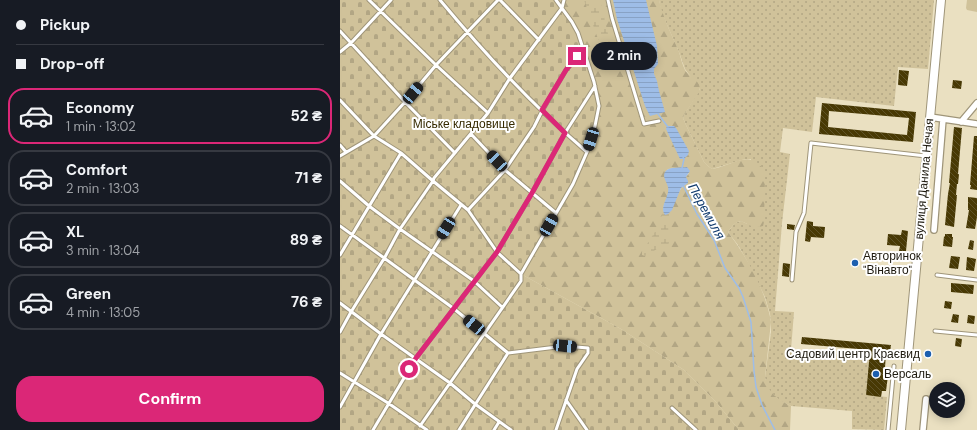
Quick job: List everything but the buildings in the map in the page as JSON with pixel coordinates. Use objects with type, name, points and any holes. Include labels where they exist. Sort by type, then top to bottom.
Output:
[{"type":"main road","name":"вулиця Данила Нечая","points":[[901,430],[941,0]]},
{"type":"street","points":[[961,122],[977,103]]},
{"type":"street","points":[[930,117],[977,124]]},
{"type":"street","points":[[934,230],[943,119]]},
{"type":"street","points":[[923,430],[926,399]]},
{"type":"lane","points":[[369,0],[488,113]]},
{"type":"lane","points":[[340,52],[351,43],[391,0]]},
{"type":"lane","points":[[440,0],[467,33],[510,78],[565,133],[587,152]]},
{"type":"lane","points":[[340,156],[374,136],[436,65],[499,0],[539,40]]},
{"type":"lane","points":[[420,426],[521,281],[521,274],[572,184],[587,152],[599,106],[595,86],[578,33],[556,0]]},
{"type":"lane","points":[[340,332],[400,229],[434,178],[488,113],[510,78],[562,8],[564,0]]},
{"type":"lane","points":[[608,0],[644,124],[659,121]]},
{"type":"lane","points":[[340,31],[405,102],[455,153]]},
{"type":"lane","points":[[468,210],[505,170],[534,127],[542,110],[570,65],[584,48]]},
{"type":"lane","points":[[373,430],[416,358],[497,252],[565,133],[595,86]]},
{"type":"lane","points":[[340,100],[374,136],[401,153],[468,210],[497,252],[521,274]]},
{"type":"lane","points":[[471,134],[505,170],[556,213]]},
{"type":"lane","points":[[792,280],[796,232],[804,213],[811,143],[926,156]]},
{"type":"lane","points":[[340,145],[346,152]]},
{"type":"lane","points":[[340,255],[401,153]]},
{"type":"lane","points":[[341,183],[400,229],[474,281],[502,307]]},
{"type":"lane","points":[[340,407],[381,334],[461,205]]},
{"type":"lane","points":[[340,226],[453,308],[508,353],[565,346],[588,348],[588,353],[577,369],[556,430]]},
{"type":"lane","points":[[937,275],[977,280]]},
{"type":"lane","points":[[340,303],[450,383],[475,404],[511,430]]},
{"type":"lane","points":[[935,331],[977,335]]},
{"type":"lane","points":[[459,430],[508,353]]},
{"type":"lane","points":[[888,430],[894,366]]},
{"type":"lane","points":[[340,373],[388,403],[427,430]]},
{"type":"lane","points":[[566,400],[587,430]]},
{"type":"lane","points":[[672,408],[696,430]]},
{"type":"lane","points":[[494,430],[499,422]]},
{"type":"lane","points":[[557,426],[560,430]]},
{"type":"green space","name":"Міське кладовище","points":[[340,0],[564,0],[563,8],[572,22],[584,49],[599,106],[587,152],[573,184],[521,274],[621,329],[684,370],[716,402],[739,430],[340,430]]},
{"type":"green space","points":[[564,0],[659,0],[665,20],[685,70],[698,82],[700,88],[683,118],[704,162],[712,169],[748,159],[755,161],[765,174],[763,226],[757,227],[737,222],[728,232],[749,263],[765,298],[771,322],[765,377],[771,392],[791,406],[790,430],[739,430],[716,402],[684,370],[621,329],[521,274]],"holes":[[[687,167],[689,173],[686,177],[686,184],[680,190],[668,214],[665,215],[664,205],[669,193],[665,173],[668,169]]]},
{"type":"green space","points":[[584,0],[600,0],[608,34],[605,41],[598,39]]},
{"type":"green space","points":[[659,0],[934,0],[928,69],[898,67],[894,106],[816,97],[812,132],[783,128],[780,152],[790,154],[782,223],[775,311],[794,312],[791,350],[869,357],[866,395],[887,397],[884,430],[852,429],[852,411],[791,406],[779,400],[770,392],[766,384],[765,377],[771,332],[770,314],[765,297],[746,259],[728,232],[734,224],[738,222],[744,222],[747,224],[751,159],[745,159],[712,169],[704,162],[683,118],[700,89],[685,69],[661,11]]},
{"type":"green space","points":[[967,0],[977,0],[977,12],[967,10]]},
{"type":"green space","points":[[672,210],[668,226],[669,243],[667,246],[660,247],[645,256],[642,255],[642,252],[658,227],[663,211],[664,213],[668,214]]},
{"type":"water","points":[[613,0],[646,0],[657,46],[658,64],[654,69],[654,74],[665,112],[650,116],[645,106],[617,19]]},
{"type":"water","points":[[667,126],[674,126],[676,128],[689,151],[688,155],[684,159],[680,159],[666,129]]},
{"type":"water","points":[[687,167],[690,171],[686,177],[688,183],[681,188],[672,210],[665,215],[663,208],[668,191],[664,174],[667,170],[672,168]]},
{"type":"waterway","name":"Перемиля","points":[[658,114],[668,127]]},
{"type":"waterway","name":"Перемиля","points":[[682,168],[683,157]]},
{"type":"waterway","name":"Перемиля","points":[[683,185],[697,214],[714,240],[725,268],[739,288],[743,297],[751,322],[756,387],[762,405],[775,430]]},
{"type":"place","name":"Авторинок \"Вінавто\"","points":[[855,263]]},
{"type":"place","name":"Садовий центр Краєвид","points":[[928,354]]},
{"type":"place","name":"Версаль","points":[[876,374]]},
{"type":"route","points":[[409,369],[497,252],[565,133],[542,110],[566,70],[577,56]]}]
